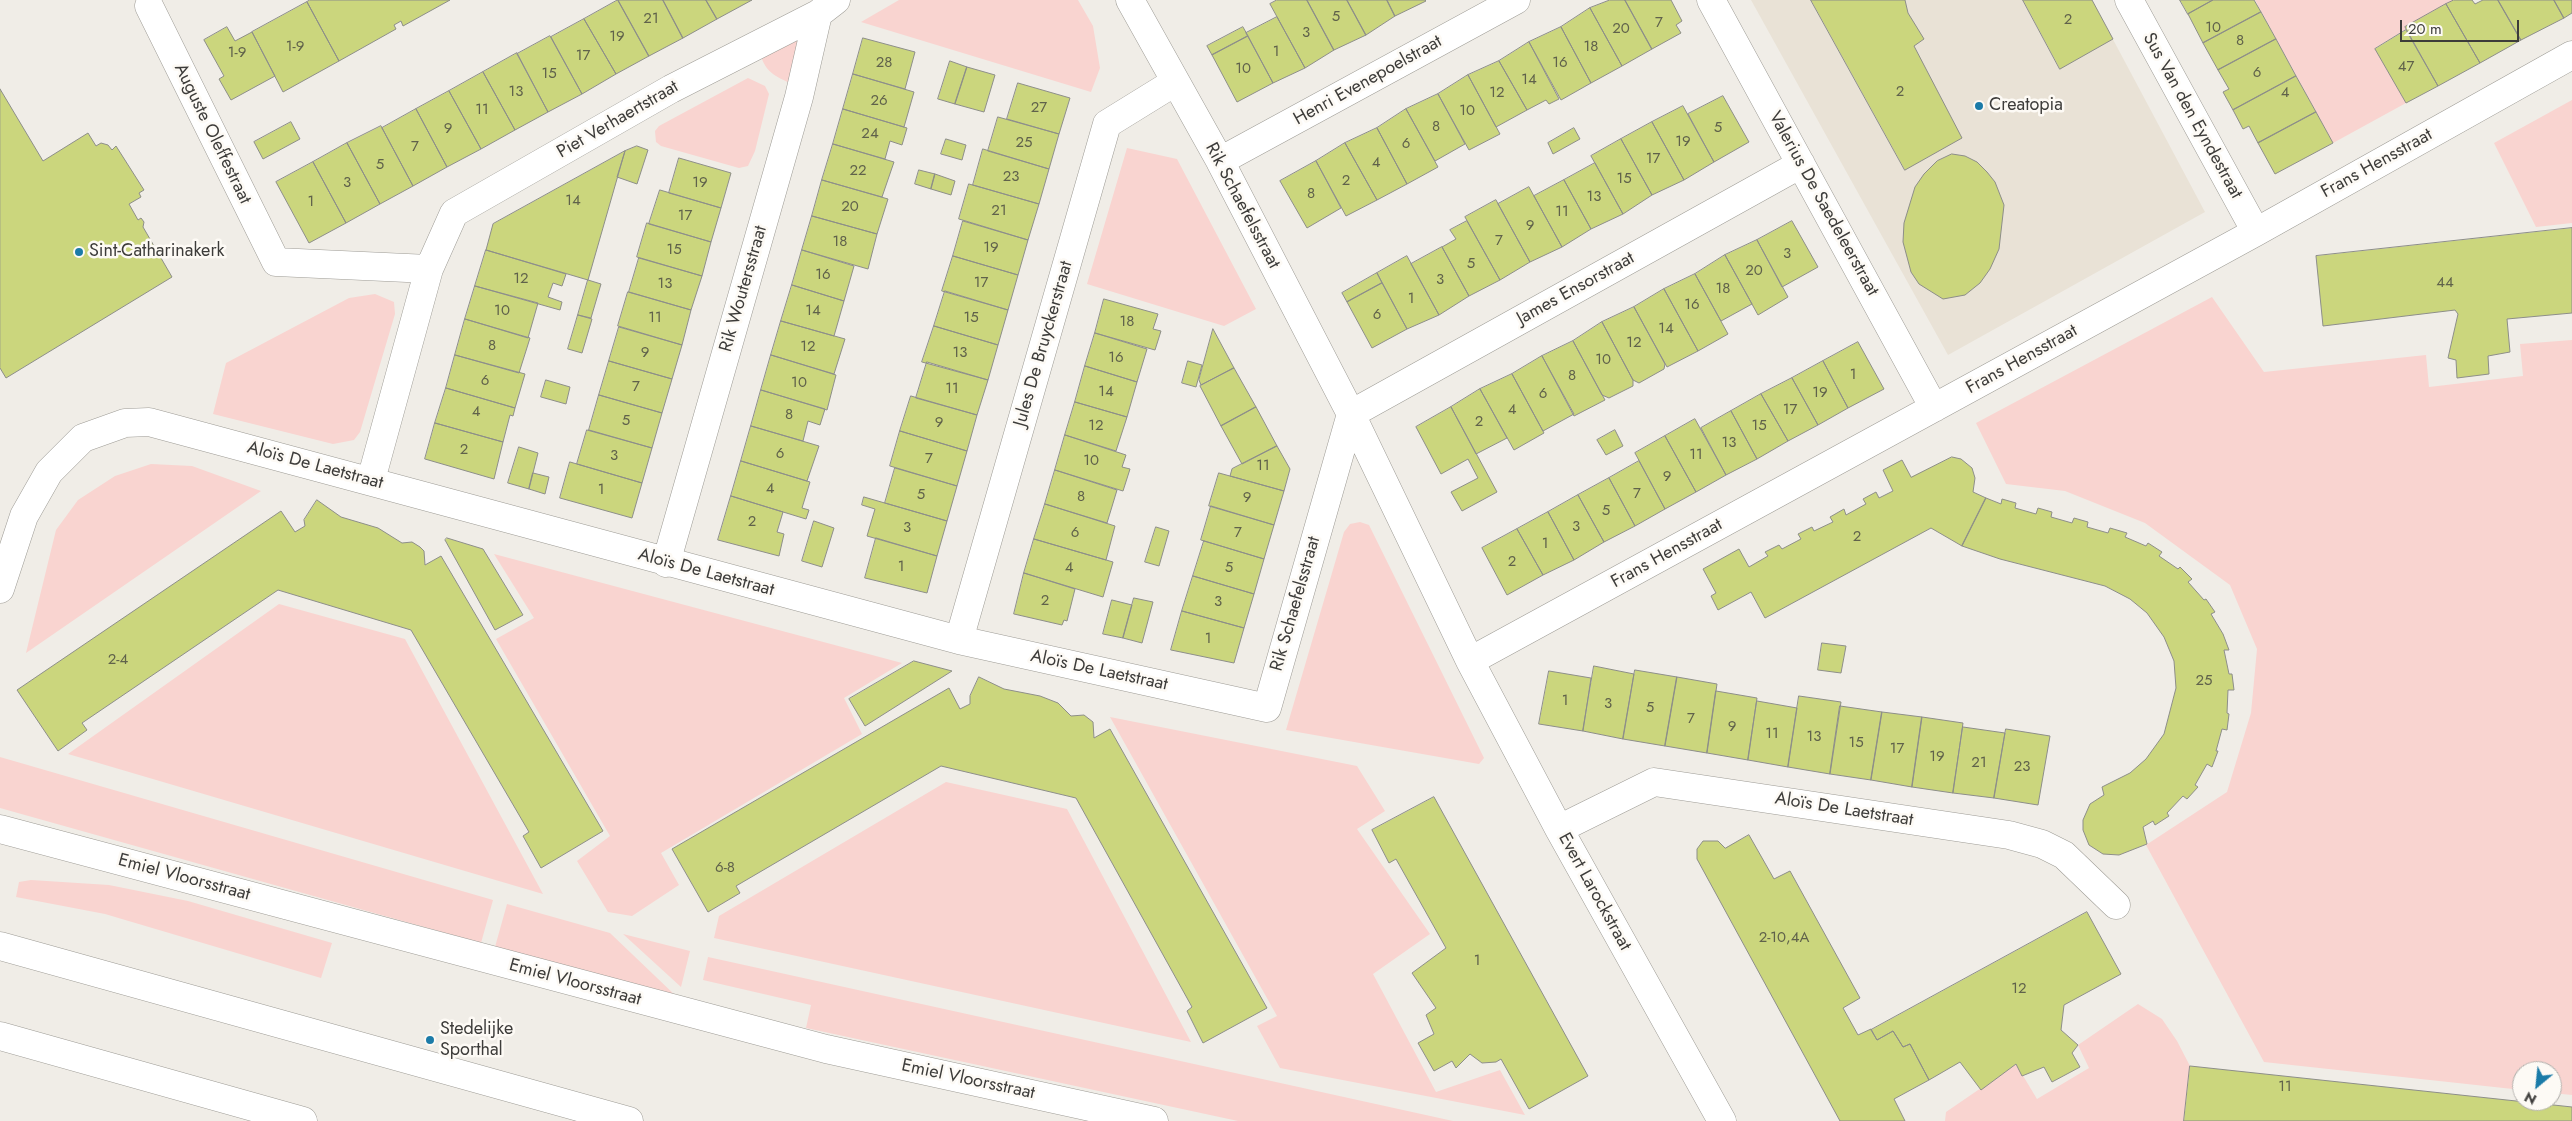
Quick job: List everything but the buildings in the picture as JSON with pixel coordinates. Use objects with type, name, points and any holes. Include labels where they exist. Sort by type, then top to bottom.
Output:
[{"type":"street","name":"Rik Schaefelsstraat","points":[[1130,0],[1220,161],[1351,414],[1470,661]]},
{"type":"street","name":"Henri Evenepoelstraat","points":[[1220,161],[1516,0]]},
{"type":"street","name":"Valerius De Saedeleerstraat","points":[[1711,0],[1934,408]]},
{"type":"street","name":"Sus Van den Eyndestraat","points":[[2129,0],[2256,232]]},
{"type":"street","name":"Auguste Oleffestraat","points":[[148,6],[276,262],[428,269]]},
{"type":"street","name":"Piet Verhaertstraat","points":[[371,480],[428,269],[454,213],[679,85],[827,7]]},
{"type":"street","name":"Rik Woutersstraat","points":[[666,563],[799,97],[827,7]]},
{"type":"street","name":"Frans Hensstraat","points":[[1470,661],[2256,232],[2572,55]]},
{"type":"street","name":"Jules De Bruyckerstraat","points":[[959,640],[1107,124],[1175,82]]},
{"type":"street","name":"James Ensorstraat","points":[[1351,414],[1801,164]]},
{"type":"street","name":"Rik Schaefelsstraat","points":[[1266,708],[1351,414]]},
{"type":"street","name":"Aloïs De Laetstraat","points":[[0,589],[24,516],[49,472],[83,438],[125,423],[149,422],[371,480],[666,563],[959,640],[1266,708]]},
{"type":"street","name":"Evert Larockstraat","points":[[1470,661],[1558,828],[1722,1121]]},
{"type":"street","name":"Aloïs De Laetstraat","points":[[1558,828],[1654,782],[2009,835],[2042,844],[2064,855],[2116,905]]},
{"type":"street","name":"Emiel Vloorsstraat","points":[[0,829],[826,1049],[1154,1121]]},
{"type":"street","points":[[0,946],[629,1121]]},
{"type":"street","points":[[0,1036],[303,1121]]},
{"type":"shaded area","points":[[899,0],[1078,0],[1093,26],[1100,68],[1091,92],[861,22]]},
{"type":"shaded area","name":"Creatopia","points":[[1751,0],[2092,0],[2205,212],[1948,355]]},
{"type":"shaded area","points":[[2255,0],[2455,0],[2375,48],[2406,103],[2333,143]]},
{"type":"shaded area","points":[[788,36],[803,40],[793,84],[781,79],[767,69],[760,52]]},
{"type":"shaded area","points":[[748,78],[765,86],[769,94],[755,151],[748,166],[739,168],[661,146],[656,142],[655,131],[659,126]]},
{"type":"shaded area","points":[[2572,100],[2572,223],[2536,227],[2494,143]]},
{"type":"shaded area","points":[[1127,148],[1177,159],[1256,309],[1224,326],[1087,284]]},
{"type":"shaded area","points":[[375,294],[394,302],[395,314],[360,432],[354,440],[333,444],[213,414],[226,363],[349,298]]},
{"type":"shaded area","points":[[2212,297],[2264,372],[2426,355],[2429,387],[2523,376],[2520,344],[2572,340],[2572,1095],[2562,1094],[2562,1061],[2512,1061],[2512,1089],[2264,1062],[2146,845],[2227,792],[2251,713],[2257,649],[2230,585],[2145,523],[2065,491],[2006,484],[1976,423]]},
{"type":"shaded area","points":[[151,464],[192,466],[261,491],[26,653],[56,530],[78,500],[115,476]]},
{"type":"shaded area","points":[[1360,522],[1369,525],[1484,758],[1479,764],[1286,730],[1344,532],[1350,524]]},
{"type":"shaded area","points":[[494,554],[902,663],[844,698],[862,734],[661,853],[679,885],[632,916],[608,912],[577,861],[610,836],[496,639],[534,618]]},
{"type":"shaded area","points":[[279,604],[405,639],[543,894],[68,754]]},
{"type":"shaded area","points":[[1110,717],[1357,766],[1385,811],[1357,829],[1430,934],[1373,974],[1436,1092],[1500,1070],[1525,1115],[1280,1068],[1257,1026],[1277,1016]]},
{"type":"shaded area","points":[[0,757],[493,900],[481,943],[0,808]]},
{"type":"shaded area","points":[[946,782],[1067,809],[1191,1042],[714,938],[719,916]]},
{"type":"shaded area","points":[[31,880],[109,885],[188,901],[332,943],[321,978],[105,914],[16,897],[19,882]]},
{"type":"shaded area","points":[[507,904],[610,933],[677,997],[495,947]]},
{"type":"shaded area","points":[[623,934],[690,951],[681,987]]},
{"type":"shaded area","points":[[708,957],[1453,1121],[1238,1121],[806,1028],[811,1005],[703,980]]},
{"type":"shaded area","points":[[2138,1004],[2162,1019],[2177,1041],[2190,1066],[2184,1121],[1945,1121],[1946,1112],[2016,1064],[2037,1099],[2089,1068],[2078,1045]]},
{"type":"place","name":"Creatopia","points":[[1979,106]]},
{"type":"place","name":"Sint-Catharinakerk","points":[[79,252]]},
{"type":"place","name":"Stedelijke Sporthal","points":[[430,1040]]}]
